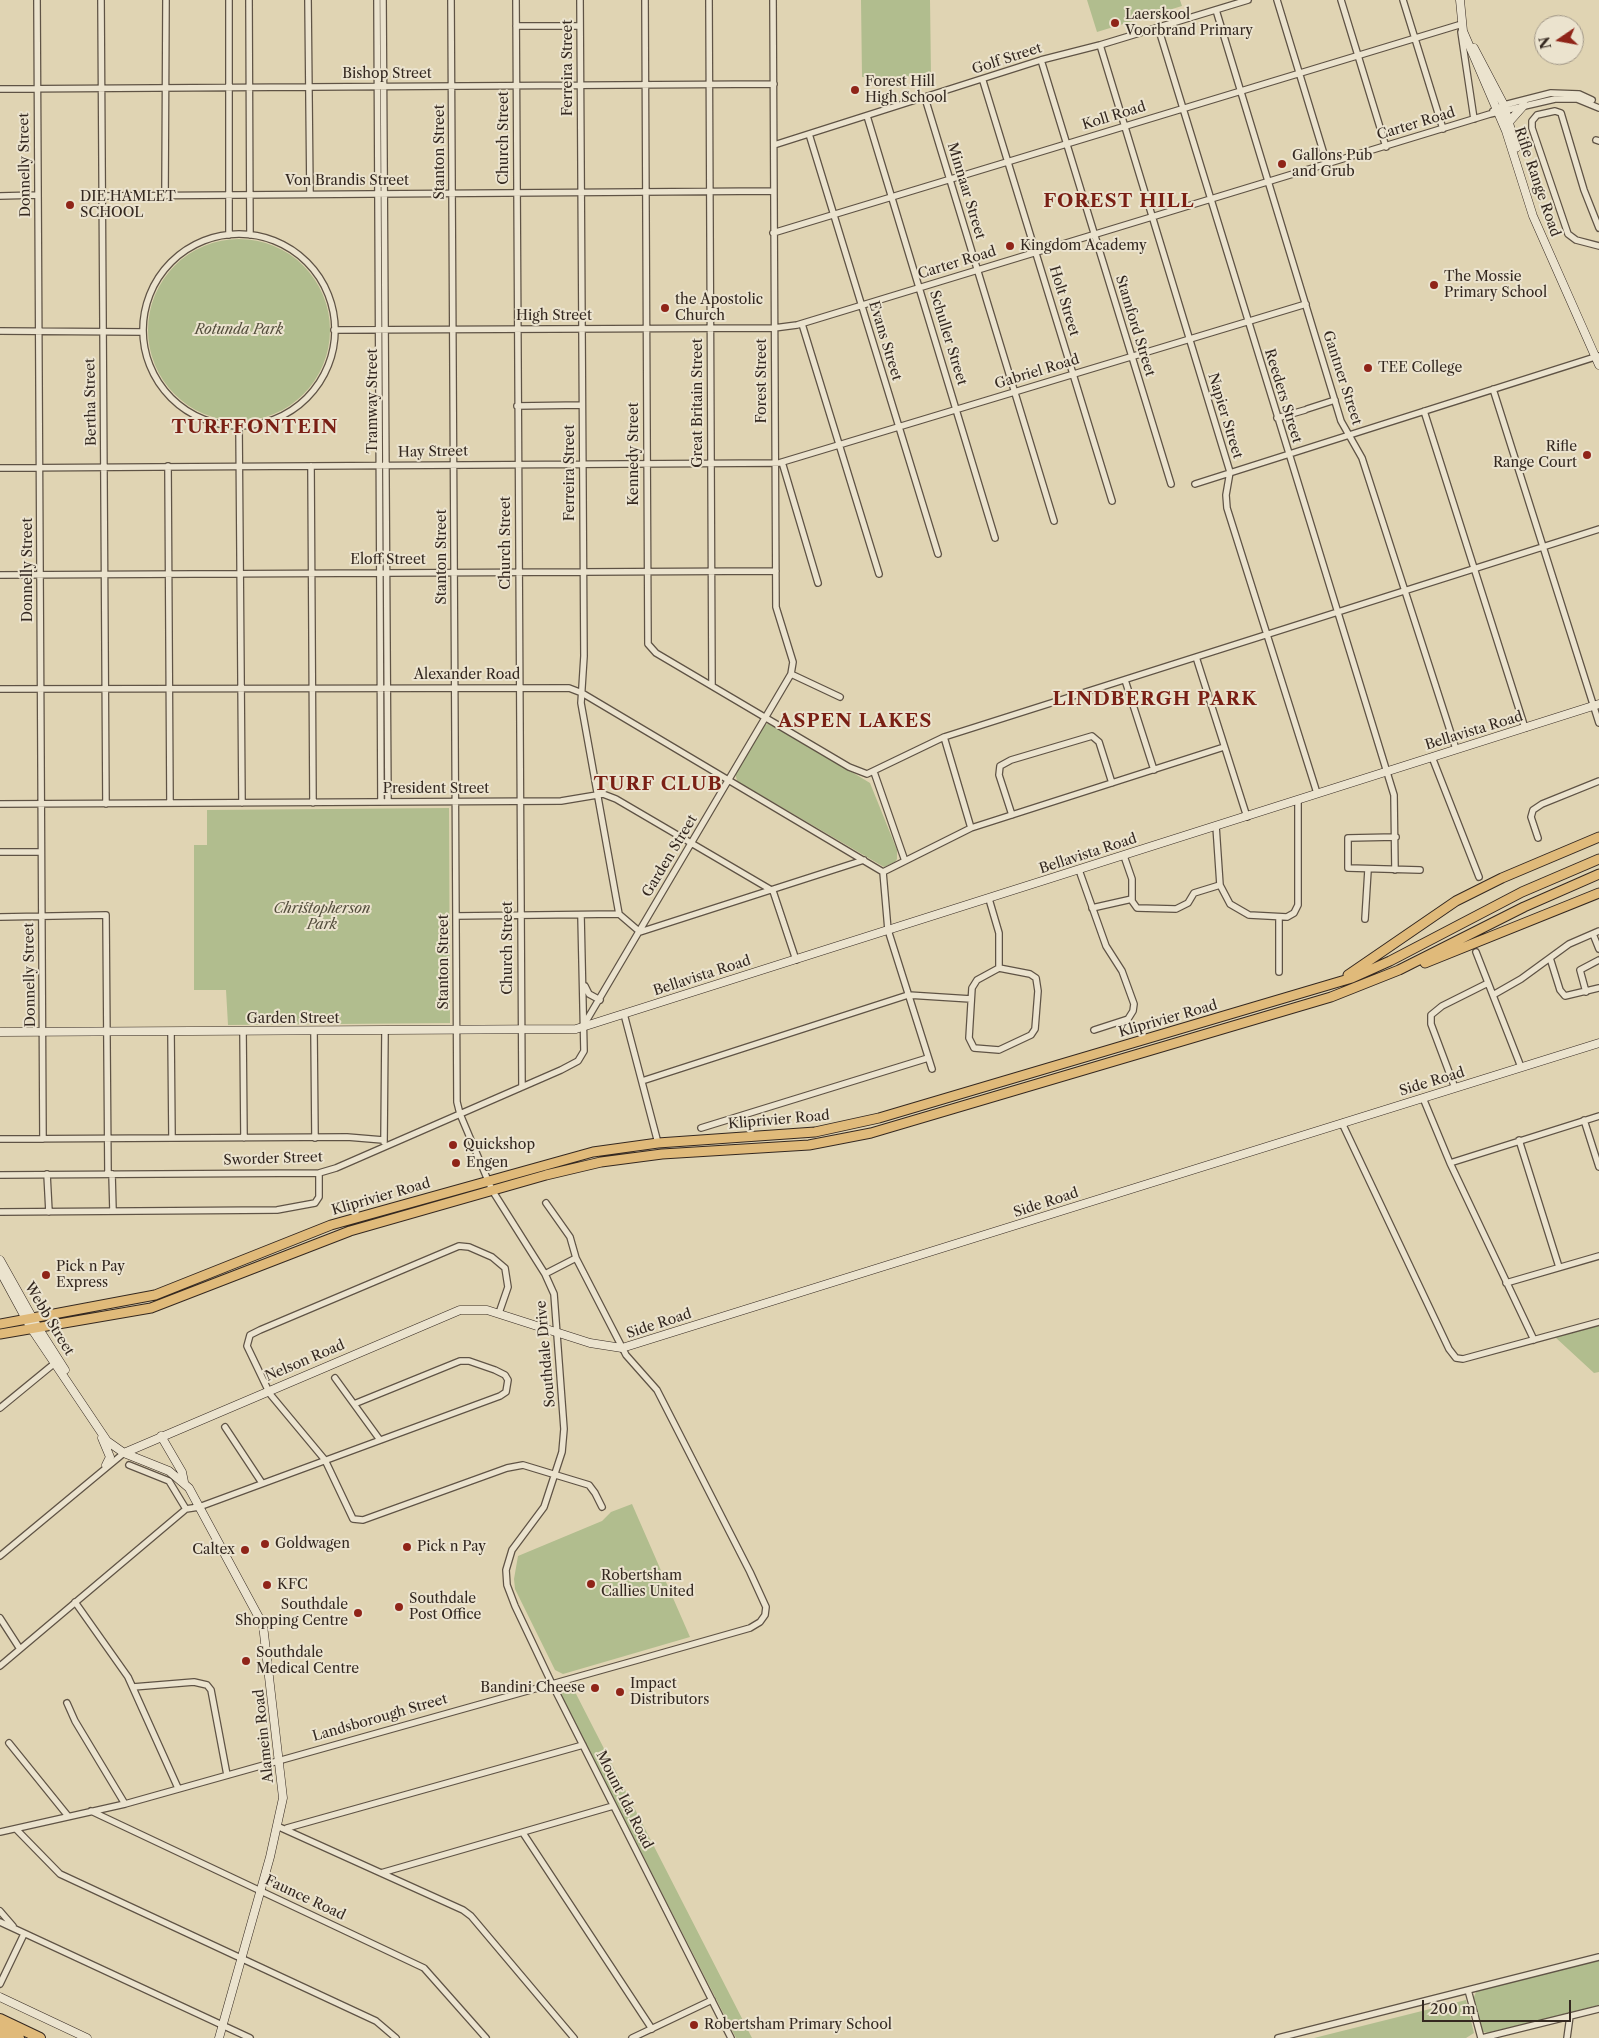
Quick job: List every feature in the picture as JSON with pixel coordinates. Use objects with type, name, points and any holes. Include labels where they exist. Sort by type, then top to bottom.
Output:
[{"type":"highway","points":[[0,2019],[40,2038]]},
{"type":"highway","points":[[0,2025],[20,2038]]},
{"type":"highway","points":[[0,2033],[7,2038]]},
{"type":"main road","points":[[1338,983],[1456,901],[1502,878],[1599,837]]},
{"type":"main road","name":"Kliprivier Road","points":[[0,1324],[155,1295],[331,1225],[593,1152],[658,1143],[789,1135],[832,1130],[1338,983],[1382,965],[1522,892],[1599,859]]},
{"type":"main road","name":"Kliprivier Road","points":[[0,1334],[152,1308],[332,1237],[492,1190],[572,1169],[627,1158],[786,1147],[842,1140],[1330,997],[1399,970],[1524,907],[1599,874]]},
{"type":"main road","points":[[1399,970],[1416,966],[1599,893]]},
{"type":"street","name":"Donnelly Street","points":[[37,0],[43,1139]]},
{"type":"street","name":"Bertha Street","points":[[101,0],[106,804]]},
{"type":"street","points":[[165,195],[166,0]]},
{"type":"street","points":[[229,0],[229,235]]},
{"type":"street","points":[[250,0],[250,235]]},
{"type":"street","points":[[308,0],[310,194]]},
{"type":"street","name":"Tramway Street","points":[[377,0],[380,27],[380,86],[377,139],[378,288],[386,394],[388,802]]},
{"type":"street","name":"Tramway Street","points":[[380,27],[383,0]]},
{"type":"street","name":"Stanton Street","points":[[451,0],[457,1098],[460,1114]]},
{"type":"street","name":"Church Street","points":[[516,0],[522,1087]]},
{"type":"street","name":"Ferreira Street","points":[[580,0],[584,656],[581,709],[619,914]]},
{"type":"street","name":"Kennedy Street","points":[[645,0],[647,639],[656,653],[861,773],[874,772]]},
{"type":"street","name":"Great Britain Street","points":[[709,0],[712,685]]},
{"type":"street","name":"Forest Street","points":[[773,0],[774,328],[779,463],[776,571],[777,612],[793,662],[791,674]]},
{"type":"street","name":"Golf Street","points":[[774,145],[1041,60],[1100,45],[1248,0]]},
{"type":"street","points":[[1277,0],[1327,164]]},
{"type":"street","points":[[1341,0],[1386,147]]},
{"type":"street","points":[[1403,0],[1443,129]]},
{"type":"street","points":[[1460,0],[1461,24],[1474,119]]},
{"type":"street","name":"Gantner Street","points":[[1216,10],[1335,400],[1348,435],[1362,458],[1456,749]]},
{"type":"street","name":"Koll Road","points":[[773,233],[1461,24]]},
{"type":"street","name":"Rifle Range Road","points":[[1461,24],[1501,109],[1532,216],[1598,356]]},
{"type":"street","points":[[516,26],[580,26]]},
{"type":"street","name":"Reeders Street","points":[[1158,27],[1395,801],[1395,870]]},
{"type":"street","name":"Napier Street","points":[[1100,45],[1230,472],[1226,495],[1227,508],[1317,793]]},
{"type":"street","name":"Stamford Street","points":[[1041,60],[1170,484]]},
{"type":"street","name":"Holt Street","points":[[983,80],[1112,501]]},
{"type":"street","name":"Bishop Street","points":[[0,89],[774,84]]},
{"type":"street","name":"Tramway Street","points":[[380,86],[384,139],[385,194],[385,288],[378,394],[381,802]]},
{"type":"street","points":[[1501,109],[1544,94],[1570,96],[1599,106]]},
{"type":"street","points":[[1501,109],[1570,96]]},
{"type":"street","name":"Minnaar Street","points":[[925,98],[1054,521]]},
{"type":"street","points":[[1510,122],[1524,105]]},
{"type":"street","name":"Rifle Range Road","points":[[1501,109],[1510,122],[1532,207],[1598,356],[1599,365]]},
{"type":"street","name":"Carter Road","points":[[774,328],[802,324],[1386,147],[1501,109]]},
{"type":"street","points":[[1599,228],[1584,190],[1560,113],[1555,111],[1537,115],[1532,121],[1532,128],[1568,234],[1576,240],[1599,246]]},
{"type":"street","name":"Schuller Street","points":[[867,116],[995,538]]},
{"type":"street","name":"Evans Street","points":[[809,134],[938,554]]},
{"type":"street","points":[[377,139],[384,139]]},
{"type":"street","name":"Von Brandis Street","points":[[102,196],[773,191]]},
{"type":"street","points":[[0,196],[38,196]]},
{"type":"street","points":[[229,235],[250,235],[278,243],[295,253],[310,266],[321,282],[329,300],[334,330],[332,351],[325,371],[307,398],[290,411],[271,421],[239,426],[216,424],[201,418],[181,407],[169,396],[155,377],[149,363],[143,332],[149,297],[167,266],[195,245],[229,235]]},
{"type":"street","points":[[378,262],[385,263]]},
{"type":"street","points":[[378,288],[385,288]]},
{"type":"street","name":"Gabriel Road","points":[[779,463],[1306,304]]},
{"type":"street","points":[[802,324],[879,574]]},
{"type":"street","name":"High Street","points":[[334,330],[774,328]]},
{"type":"street","points":[[0,331],[103,330],[143,332]]},
{"type":"street","points":[[1195,484],[1598,356]]},
{"type":"street","points":[[1493,389],[1596,705],[1599,723]]},
{"type":"street","points":[[378,394],[386,394]]},
{"type":"street","points":[[1277,418],[1335,400]]},
{"type":"street","points":[[517,406],[582,405]]},
{"type":"street","points":[[1424,411],[1525,728]]},
{"type":"street","points":[[239,426],[242,803]]},
{"type":"street","points":[[779,463],[818,583]]},
{"type":"street","name":"Hay Street","points":[[0,468],[779,463]]},
{"type":"street","points":[[168,466],[170,803]]},
{"type":"street","points":[[311,466],[313,802]]},
{"type":"street","points":[[379,518],[386,517]]},
{"type":"street","points":[[905,861],[874,772],[922,746],[944,737],[1599,529]]},
{"type":"street","name":"Eloff Street","points":[[0,575],[776,571]]},
{"type":"street","points":[[1196,658],[1247,816]]},
{"type":"street","points":[[791,674],[840,697]]},
{"type":"street","name":"Garden Street","points":[[0,1032],[521,1030],[585,1025],[767,718],[791,674]]},
{"type":"street","points":[[1125,680],[1154,770]]},
{"type":"street","name":"Alexander Road","points":[[0,689],[562,687],[582,693],[883,872]]},
{"type":"street","name":"Bellavista Road","points":[[585,1025],[796,960],[1596,705]]},
{"type":"street","points":[[1012,815],[999,775],[1000,766],[1011,760],[1092,736],[1099,742],[1112,783]]},
{"type":"street","points":[[944,737],[971,828]]},
{"type":"street","points":[[380,745],[387,745]]},
{"type":"street","points":[[932,1069],[888,930],[883,872],[971,828],[1224,747]]},
{"type":"street","points":[[1432,757],[1479,877]]},
{"type":"street","points":[[1538,838],[1531,818],[1533,810],[1542,804],[1599,781]]},
{"type":"street","name":"President Street","points":[[0,804],[561,801],[606,794],[773,891]]},
{"type":"street","points":[[1216,826],[1220,885],[1230,904],[1242,913],[1259,917],[1279,918],[1291,916],[1298,905],[1298,800]]},
{"type":"street","points":[[1396,837],[1348,838],[1348,868],[1420,870]]},
{"type":"street","points":[[0,852],[41,852]]},
{"type":"street","points":[[1124,856],[1132,879],[1132,899],[1135,907],[1140,909],[1176,909],[1188,903],[1194,893],[1220,885]]},
{"type":"street","points":[[456,916],[581,916],[619,914],[640,932],[773,891],[864,860]]},
{"type":"street","points":[[1079,870],[1109,954],[1124,976],[1134,1007],[1131,1015],[1124,1021],[1094,1030]]},
{"type":"street","points":[[1365,919],[1368,870]]},
{"type":"street","points":[[773,891],[796,960]]},
{"type":"street","points":[[989,898],[999,934],[999,968]]},
{"type":"street","points":[[1092,908],[1132,899]]},
{"type":"street","points":[[0,917],[106,915],[108,1139],[113,1211]]},
{"type":"street","points":[[581,916],[585,1025]]},
{"type":"street","points":[[1279,918],[1279,972]]},
{"type":"street","points":[[1493,995],[1569,944],[1596,932],[1599,949]]},
{"type":"street","points":[[1476,952],[1521,1067]]},
{"type":"street","points":[[1550,958],[1562,994],[1569,996],[1599,988]]},
{"type":"street","points":[[1586,992],[1580,970],[1599,960]]},
{"type":"street","points":[[999,968],[1030,974],[1036,978],[1038,991],[1033,1032],[1000,1050],[974,1048],[969,1038],[971,999],[975,982],[999,968]]},
{"type":"street","points":[[583,979],[588,993],[600,1000]]},
{"type":"street","points":[[1455,1088],[1431,1024],[1431,1015],[1442,1006],[1488,983]]},
{"type":"street","points":[[642,1081],[908,995],[971,999]]},
{"type":"street","points":[[624,1014],[658,1143]]},
{"type":"street","name":"Sworder Street","points":[[0,1175],[319,1173],[385,1147],[567,1068],[582,1058],[585,1025]]},
{"type":"street","points":[[243,1031],[244,1138]]},
{"type":"street","points":[[314,1031],[315,1138]]},
{"type":"street","points":[[385,1031],[383,1140],[385,1147]]},
{"type":"street","points":[[171,1032],[172,1138]]},
{"type":"street","name":"Side Road","points":[[499,1313],[558,1334],[590,1343],[622,1348],[1599,1043]]},
{"type":"street","points":[[701,1128],[928,1058]]},
{"type":"street","points":[[1423,1098],[1450,1163],[1534,1340]]},
{"type":"street","name":"Southdale Drive","points":[[460,1114],[492,1190],[545,1274],[554,1294],[564,1436],[555,1474],[543,1510],[515,1545],[506,1570]]},
{"type":"street","points":[[1450,1163],[1599,1116]]},
{"type":"street","points":[[1584,1120],[1599,1167]]},
{"type":"street","points":[[1342,1123],[1449,1349],[1456,1358],[1463,1359],[1599,1322]]},
{"type":"street","points":[[0,1139],[315,1138],[383,1140]]},
{"type":"street","points":[[1519,1140],[1559,1267]]},
{"type":"street","points":[[0,1212],[262,1212],[315,1203],[319,1197],[319,1173]]},
{"type":"street","points":[[47,1174],[49,1212]]},
{"type":"street","points":[[546,1203],[570,1237],[576,1258],[622,1348]]},
{"type":"street","points":[[499,1313],[508,1283],[503,1265],[476,1250],[459,1246],[260,1330],[250,1335],[247,1348],[268,1391],[325,1460],[351,1518],[363,1520],[513,1466],[528,1465],[588,1485],[602,1507]]},
{"type":"street","points":[[1506,1283],[1599,1256]]},
{"type":"street","points":[[545,1274],[576,1258]]},
{"type":"street","name":"Webb Street","points":[[0,1260],[28,1318]]},
{"type":"street","name":"Webb Street","points":[[0,1271],[28,1318],[73,1382],[76,1392],[98,1428],[107,1441],[124,1453]]},
{"type":"street","name":"Nelson Road","points":[[124,1453],[454,1312],[476,1308],[499,1313]]},
{"type":"street","name":"Landsborough Street","points":[[0,1832],[125,1804],[750,1628],[763,1619],[766,1610],[764,1601],[663,1402],[651,1382],[622,1348]]},
{"type":"street","points":[[0,1408],[57,1361]]},
{"type":"street","points":[[0,1666],[186,1508],[199,1506],[262,1484],[500,1396],[506,1392],[508,1380],[505,1375],[495,1370],[469,1361],[460,1361],[354,1404]]},
{"type":"street","points":[[335,1378],[380,1440]]},
{"type":"street","points":[[225,1427],[262,1484]]},
{"type":"street","points":[[98,1428],[110,1457],[106,1466]]},
{"type":"street","points":[[162,1436],[182,1472],[184,1482]]},
{"type":"street","points":[[0,1556],[106,1466],[124,1453]]},
{"type":"street","name":"Alamein Road","points":[[124,1453],[169,1470],[184,1482],[199,1506],[263,1625],[283,1798],[220,2038]]},
{"type":"street","points":[[128,1465],[169,1481],[186,1508]]},
{"type":"street","name":"Mount Ida Road","points":[[506,1570],[507,1585],[511,1599],[613,1806],[731,2038]]},
{"type":"street","points":[[76,1602],[133,1687],[178,1788]]},
{"type":"street","points":[[0,1618],[20,1649]]},
{"type":"street","points":[[133,1687],[194,1682],[207,1685],[211,1690],[227,1775]]},
{"type":"street","points":[[68,1703],[75,1721],[125,1804]]},
{"type":"street","points":[[9,1743],[68,1816]]},
{"type":"street","points":[[286,1829],[583,1745]]},
{"type":"street","points":[[381,1873],[613,1806]]},
{"type":"street","name":"Faunce Road","points":[[91,1811],[424,1968],[486,2038]]},
{"type":"street","points":[[277,1826],[463,1910],[471,1916],[574,2038]]},
{"type":"street","points":[[16,1828],[60,1874],[376,2021],[396,2038]]},
{"type":"street","points":[[523,1833],[652,2029]]},
{"type":"street","points":[[0,1910],[14,1928]]},
{"type":"street","points":[[0,1922],[250,2038]]},
{"type":"street","points":[[0,1984],[24,1934]]},
{"type":"street","points":[[1278,2038],[1599,1957]]},
{"type":"street","points":[[1468,1990],[1481,2038],[1599,2009]]},
{"type":"street","points":[[0,1997],[87,2038]]},
{"type":"street","points":[[632,2038],[712,2000]]},
{"type":"street","points":[[1567,2038],[1570,2016]]},
{"type":"green space","points":[[861,0],[930,0],[931,76],[862,77]]},
{"type":"green space","points":[[1087,0],[1180,0],[1182,6],[1097,32]]},
{"type":"green space","name":"Rotunda Park","points":[[248,239],[257,240],[282,249],[304,265],[320,287],[329,312],[329,348],[320,373],[304,395],[282,411],[266,417],[248,421],[230,421],[221,420],[196,411],[181,401],[168,388],[158,373],[149,348],[148,321],[149,312],[158,287],[168,272],[181,259],[196,249],[221,240]]},
{"type":"green space","points":[[771,723],[870,783],[897,850],[895,862],[884,867],[737,781],[735,773],[764,725]]},
{"type":"green space","name":"Christopherson Park","points":[[449,808],[450,1023],[228,1025],[226,990],[194,990],[194,845],[207,845],[207,810]]},
{"type":"green space","points":[[1599,1325],[1599,1372],[1594,1373],[1555,1337]]},
{"type":"green space","name":"Robertsham Callies United","points":[[632,1504],[690,1637],[563,1674],[555,1670],[515,1589],[514,1579],[518,1556],[602,1521],[611,1512]]},
{"type":"green space","points":[[572,1686],[752,2038],[736,2038],[558,1689]]},
{"type":"green space","points":[[1599,1960],[1599,2005],[1489,2033],[1483,2032],[1481,2029],[1473,1999],[1477,1990]]},
{"type":"green space","points":[[1466,2000],[1474,2033],[1466,2038],[1314,2038]]},
{"type":"place","name":"Laerskool Voorbrand Primary","points":[[1115,23]]},
{"type":"place","name":"Forest Hill High School","points":[[855,90]]},
{"type":"place","name":"Gallons Pub and Grub","points":[[1282,164]]},
{"type":"place","name":"DIE HAMLET SCHOOL","points":[[70,205]]},
{"type":"place","name":"Kingdom Academy","points":[[1010,246]]},
{"type":"place","name":"The Mossie Primary School","points":[[1434,285]]},
{"type":"place","name":"the Apostolic Church","points":[[665,308]]},
{"type":"place","name":"TEE College","points":[[1368,368]]},
{"type":"place","name":"Rifle Range Court","points":[[1587,455]]},
{"type":"place","name":"Quickshop","points":[[453,1145]]},
{"type":"place","name":"Engen","points":[[456,1163]]},
{"type":"place","name":"Pick n Pay Express","points":[[46,1275]]},
{"type":"place","name":"Goldwagen","points":[[265,1544]]},
{"type":"place","name":"Pick n Pay","points":[[407,1547]]},
{"type":"place","name":"Caltex","points":[[245,1550]]},
{"type":"place","name":"Robertsham Callies United","points":[[591,1584]]},
{"type":"place","name":"KFC","points":[[267,1585]]},
{"type":"place","name":"Southdale Post Office","points":[[399,1607]]},
{"type":"place","name":"Southdale Shopping Centre","points":[[358,1613]]},
{"type":"place","name":"Southdale Medical Centre","points":[[246,1661]]},
{"type":"place","name":"Bandini Cheese","points":[[595,1688]]},
{"type":"place","name":"Impact Distributors","points":[[620,1692]]},
{"type":"place","name":"Robertsham Primary School","points":[[694,2025]]},
{"type":"district","name":"FOREST HILL","points":[[1119,202]]},
{"type":"district","name":"TURFFONTEIN","points":[[255,428]]},
{"type":"district","name":"LINDBERGH PARK","points":[[1155,700]]},
{"type":"district","name":"ASPEN LAKES","points":[[855,722]]},
{"type":"district","name":"TURF CLUB","points":[[658,785]]}]
